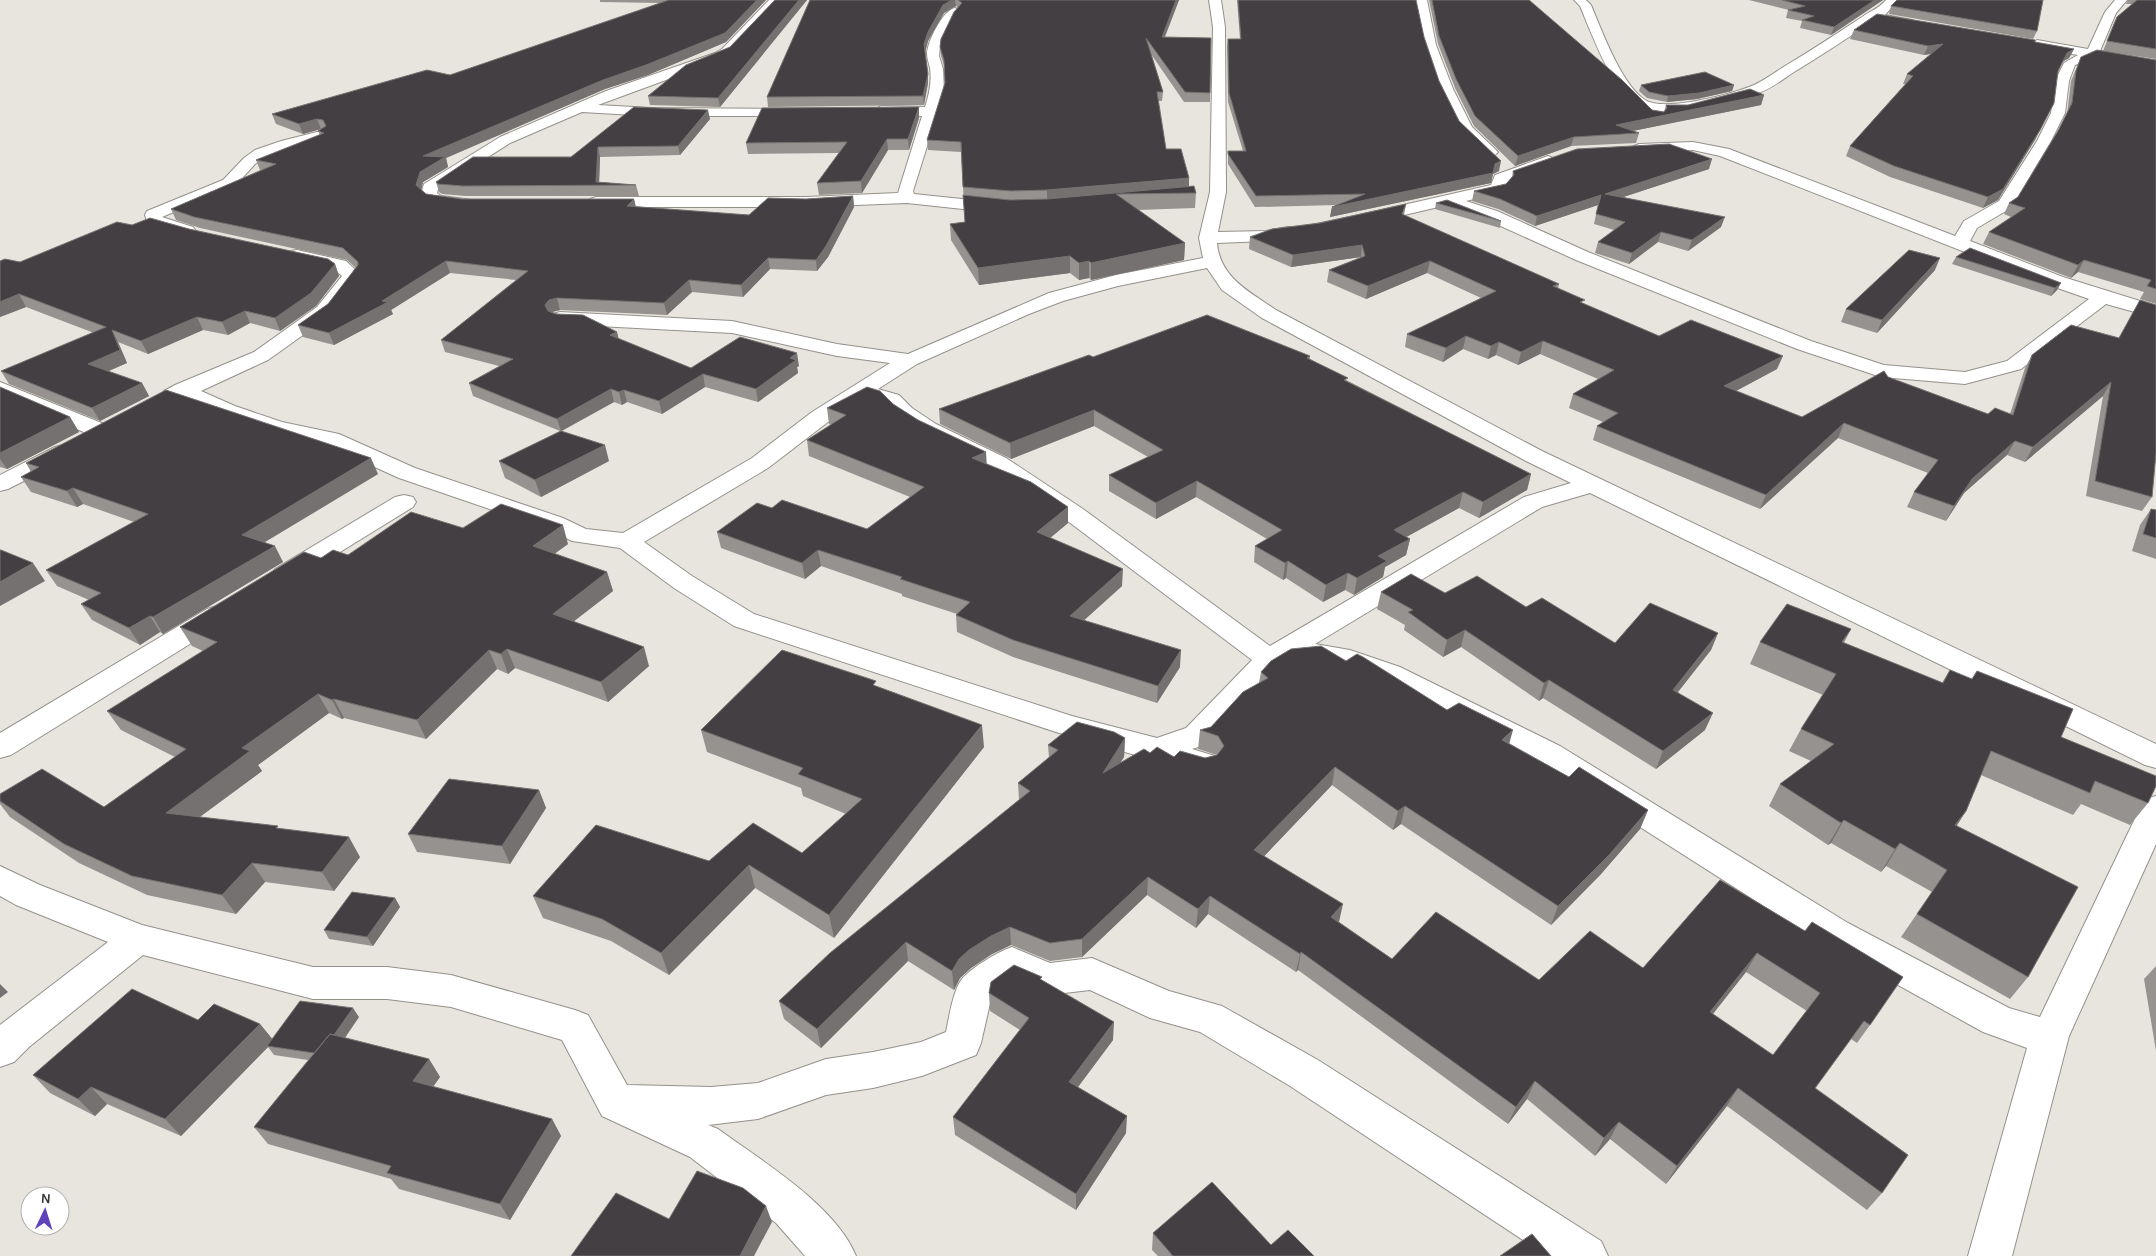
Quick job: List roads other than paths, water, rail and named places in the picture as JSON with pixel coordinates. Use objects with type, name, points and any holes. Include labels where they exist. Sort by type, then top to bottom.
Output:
[{"type":"street","points":[[486,203],[449,203],[436,200],[429,194],[430,187],[505,140],[611,94],[719,56],[726,52],[775,0]]},
{"type":"street","points":[[1216,0],[1219,26],[1208,238],[1212,262],[1217,272],[1229,286],[1269,314],[1534,456],[2156,757]]},
{"type":"street","points":[[1421,0],[1430,45],[1446,89],[1466,129],[1504,166]]},
{"type":"street","points":[[1580,0],[1586,5],[1606,55],[1627,89],[1664,122]]},
{"type":"street","points":[[1642,104],[1662,108],[1685,108],[1755,90],[1851,31],[1871,16],[1882,12],[1892,0]]},
{"type":"street","points":[[1960,243],[1970,225],[2004,204],[2044,141],[2058,113],[2062,81],[2070,63],[2092,54],[2111,12],[2121,0]]},
{"type":"street","points":[[907,198],[905,191],[938,92],[937,69],[933,56],[934,46],[948,17],[955,11]]},
{"type":"street","points":[[1871,16],[1916,24]]},
{"type":"street","points":[[2028,43],[2156,66]]},
{"type":"street","points":[[581,108],[651,112],[812,112]]},
{"type":"street","points":[[867,111],[932,112]]},
{"type":"street","points":[[1678,134],[1693,146]]},
{"type":"street","points":[[205,236],[154,221],[153,215],[236,179],[254,157],[281,146],[321,135]]},
{"type":"street","points":[[1619,150],[1693,146],[1724,152],[2103,297],[2156,312]]},
{"type":"street","points":[[1504,166],[1563,156]]},
{"type":"street","points":[[1351,222],[1497,189],[1502,184],[1501,178],[1504,166]]},
{"type":"street","points":[[582,202],[806,202],[907,198],[1020,209]]},
{"type":"street","points":[[1447,199],[1491,215],[1582,256],[1786,337],[1881,371],[1965,378],[2014,365],[2103,297]]},
{"type":"street","points":[[1208,238],[1266,236],[1300,230]]},
{"type":"street","points":[[150,406],[261,356],[324,310],[352,275],[340,265],[282,251]]},
{"type":"street","points":[[627,541],[760,463],[820,417],[910,360],[1013,313],[1056,297],[1116,281],[1212,262]]},
{"type":"street","points":[[560,318],[740,328],[837,350],[910,360]]},
{"type":"street","points":[[0,388],[109,427],[0,484]]},
{"type":"street","points":[[183,390],[235,414],[276,427],[331,439],[430,482],[554,523],[581,536],[627,541],[683,582],[744,620],[1068,725],[1204,764]]},
{"type":"street","points":[[862,391],[891,400],[904,413],[928,429],[998,463],[1074,514],[1270,659],[1318,653],[1350,659],[1390,674],[1550,754],[1834,933],[1996,1020],[2025,1031],[2050,1036]]},
{"type":"street","points":[[1533,502],[1534,456]]},
{"type":"street","points":[[1157,749],[1197,736],[1270,659],[1533,502],[1594,484]]},
{"type":"street","points":[[261,589],[404,502]]},
{"type":"street","points":[[0,747],[236,604]]},
{"type":"street","points":[[1990,1256],[2050,1036],[2156,808]]},
{"type":"street","points":[[0,880],[28,895],[138,939],[313,984],[387,983],[451,991],[575,1027],[616,1103],[704,1143],[791,1208],[834,1256]]},
{"type":"street","points":[[0,1050],[16,1035],[138,939]]},
{"type":"street","points":[[616,1103],[710,1106],[758,1101],[826,1077],[873,1070],[922,1059],[962,1043],[975,990],[1012,962],[1047,979],[1092,974],[1163,1006],[1208,1018],[1255,1043],[1586,1256]]}]
